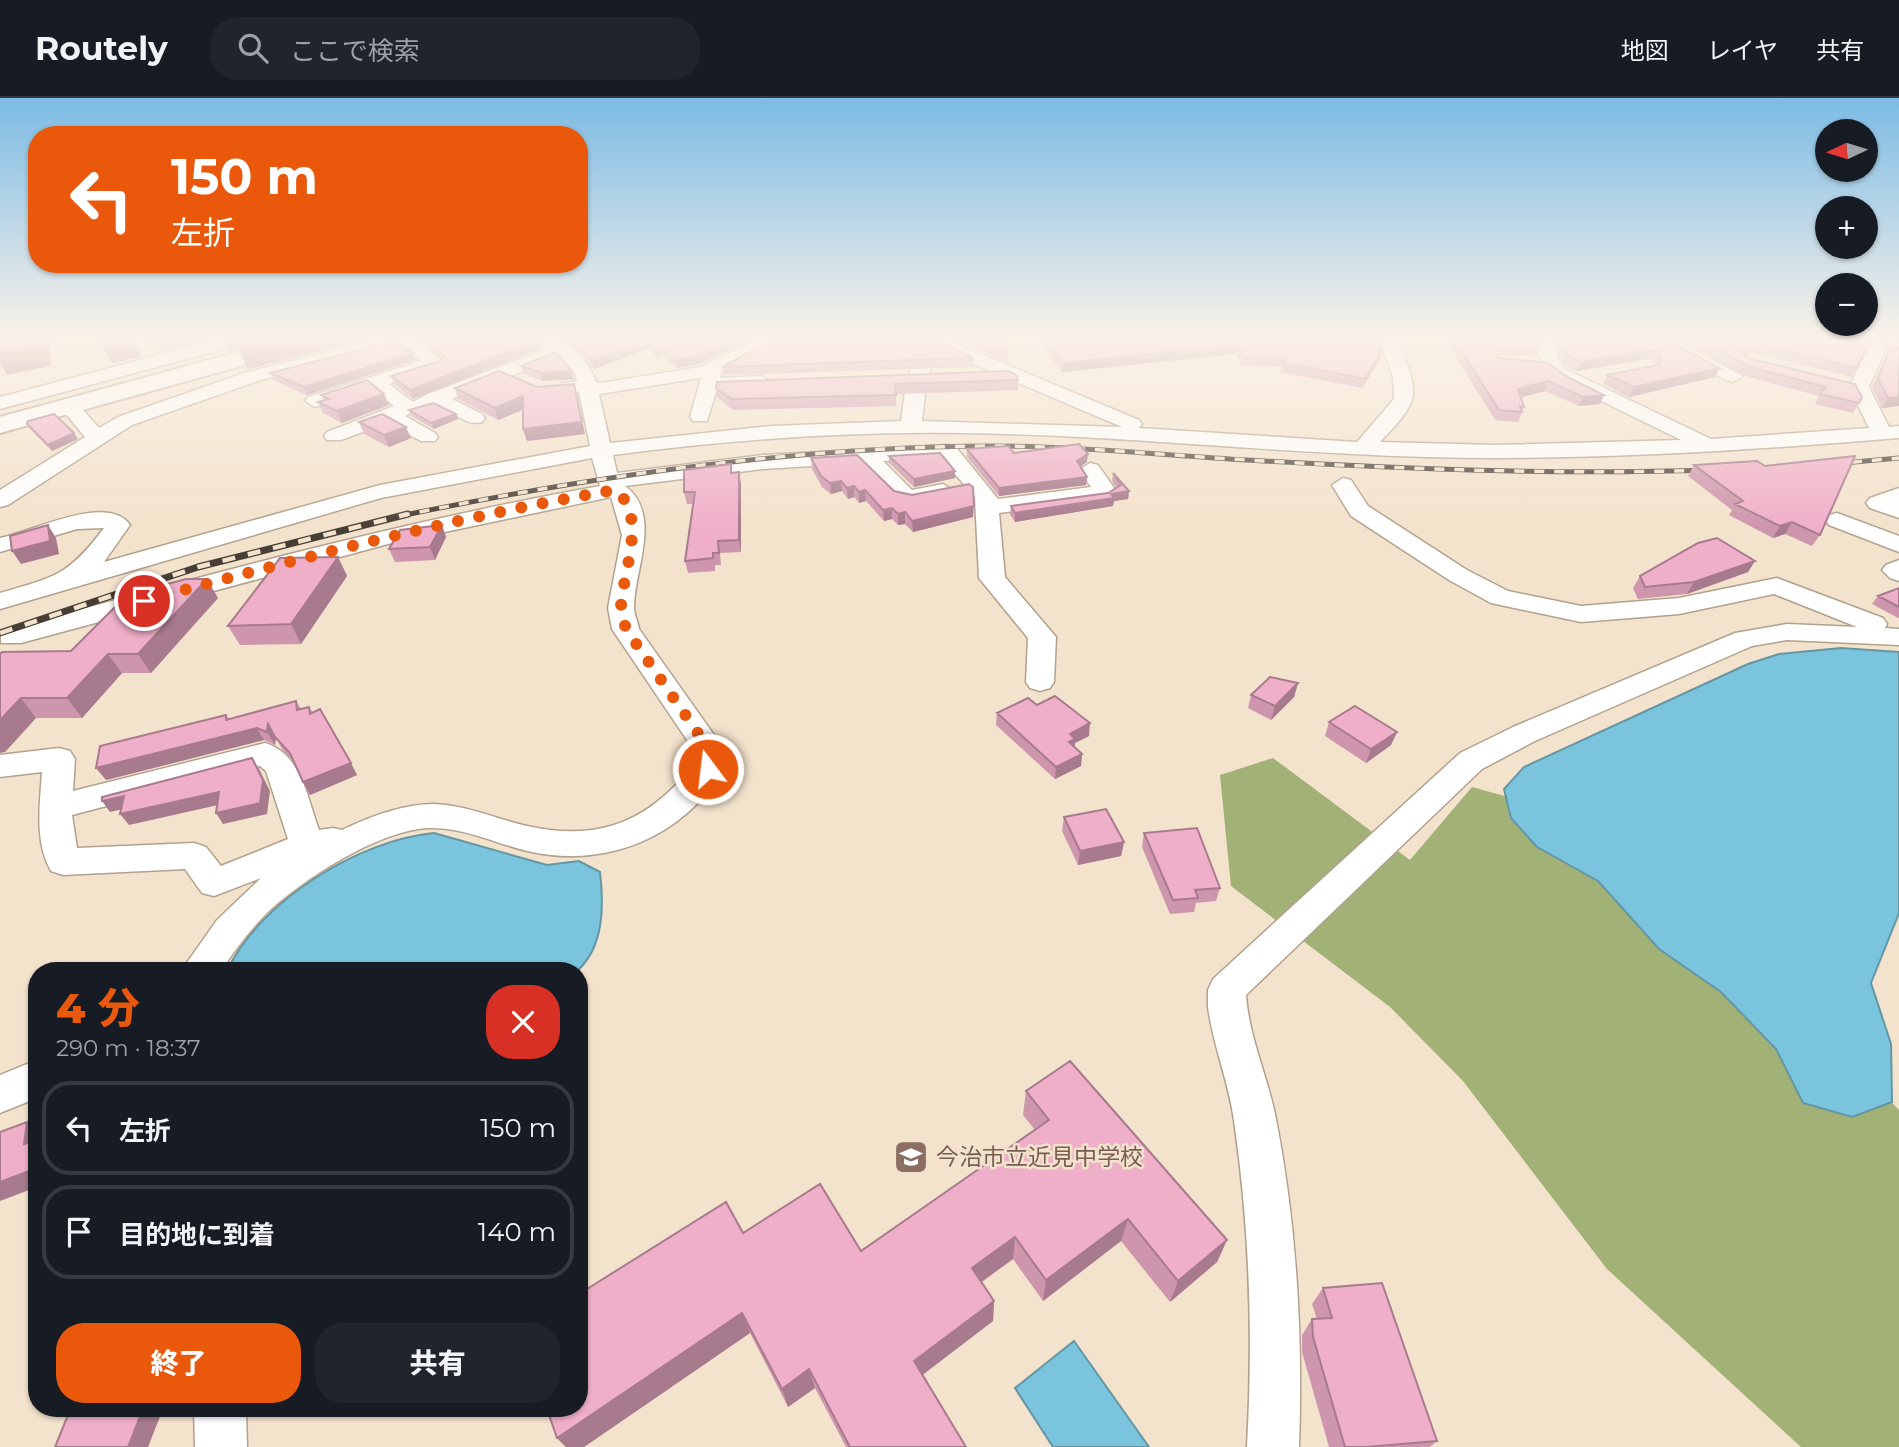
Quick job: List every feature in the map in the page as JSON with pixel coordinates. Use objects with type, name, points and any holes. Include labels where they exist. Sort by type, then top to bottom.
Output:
[{"type":"highway","points":[[0,414],[47,401]]},
{"type":"highway","points":[[0,425],[87,401]]},
{"type":"street","points":[[0,500],[125,421],[182,401]]},
{"type":"street","points":[[399,401],[408,408]]},
{"type":"street","points":[[334,436],[427,401]]},
{"type":"street","points":[[441,401],[475,418]]},
{"type":"street","points":[[0,766],[59,759],[55,824],[63,862],[194,856],[214,883],[307,845],[362,834],[416,817],[456,817],[530,838],[578,844],[622,835],[663,817],[708,769],[704,742],[626,629],[621,608],[634,535],[624,496],[612,486],[601,451],[592,401]]},
{"type":"street","points":[[700,417],[704,401]]},
{"type":"street","points":[[910,401],[911,426]]},
{"type":"street","points":[[1071,401],[1159,435]]},
{"type":"street","points":[[1363,448],[1406,401]]},
{"type":"street","points":[[1615,401],[1712,447]]},
{"type":"street","points":[[1865,401],[1891,432]]},
{"type":"street","points":[[69,406],[97,439]]},
{"type":"street","points":[[388,415],[428,437]]},
{"type":"street","points":[[0,601],[270,520],[383,492],[601,451],[715,438],[911,426],[1013,427],[1363,448],[1585,451],[1712,447],[1891,432]]},
{"type":"street","points":[[6,641],[332,548],[612,486],[764,462],[947,451],[986,496],[992,578],[1042,637],[1040,682]]},
{"type":"street","points":[[863,454],[904,495],[913,497],[975,484]]},
{"type":"street","points":[[986,508],[1106,492],[1090,470]]},
{"type":"street","points":[[1343,485],[1359,511],[1458,575],[1500,597],[1581,614],[1679,606],[1777,586],[1842,614],[1899,634]]},
{"type":"street","points":[[1899,495],[1878,503],[1899,511]]},
{"type":"street","points":[[0,545],[76,520],[105,519],[118,525],[95,557],[33,610],[6,641]]},
{"type":"street","points":[[1838,520],[1899,545]]},
{"type":"street","points":[[1273,1447],[1278,1380],[1273,1241],[1254,1114],[1227,1016],[1227,990],[1250,965],[1471,761],[1524,734],[1745,639],[1787,632],[1899,634]]},
{"type":"street","points":[[56,807],[265,754],[280,766],[307,845]]},
{"type":"street","points":[[206,962],[228,931],[265,894],[362,834]]},
{"type":"street","points":[[0,1094],[28,1083]]},
{"type":"street","points":[[220,1417],[221,1447]]},
{"type":"green space","points":[[1273,758],[1410,860],[1472,787],[1540,806],[1847,1056],[1899,1110],[1899,1447],[1801,1447],[1607,1269],[1463,1081],[1390,1007],[1231,886],[1220,775]]},
{"type":"water","points":[[1841,648],[1899,652],[1899,913],[1871,983],[1891,1044],[1892,1102],[1852,1117],[1803,1103],[1776,1049],[1721,992],[1659,949],[1598,881],[1537,847],[1511,818],[1504,789],[1524,767],[1748,664],[1779,654]]},
{"type":"water","points":[[434,833],[547,865],[579,861],[600,872],[600,925],[593,950],[586,961],[232,962],[262,921],[314,879],[374,848],[405,838]]},
{"type":"water","points":[[1074,1341],[1149,1447],[1053,1447],[1015,1388]]},
{"type":"building","points":[[322,401],[365,401],[337,411],[318,402]]},
{"type":"building","points":[[481,401],[511,401],[495,408]]},
{"type":"building","points":[[523,401],[578,401],[582,422],[523,429]]},
{"type":"building","points":[[1493,401],[1522,401],[1524,407],[1520,406],[1522,412],[1499,410]]},
{"type":"building","points":[[433,403],[456,414],[431,423],[409,410]]},
{"type":"building","points":[[54,414],[74,433],[48,445],[27,424],[28,421]]},
{"type":"building","points":[[382,414],[406,427],[384,435],[359,422]]},
{"type":"building","points":[[1079,444],[1088,454],[1077,461],[1087,477],[999,488],[967,449],[1008,446],[1014,453]]},
{"type":"building","points":[[940,453],[955,471],[914,479],[889,456]]},
{"type":"building","points":[[857,455],[894,491],[912,495],[969,484],[973,487],[974,506],[912,521],[905,512],[898,514],[892,508],[883,510],[865,490],[859,492],[854,486],[847,488],[841,481],[830,483],[821,476],[811,458]]},
{"type":"building","points":[[1855,456],[1820,535],[1792,522],[1780,526],[1735,504],[1743,501],[1694,465],[1757,461],[1765,466]]},
{"type":"building","points":[[731,464],[731,473],[739,472],[739,540],[718,541],[719,553],[713,553],[713,558],[685,561],[695,492],[684,492],[684,470]]},
{"type":"building","points":[[1113,473],[1129,491],[1111,494],[1114,498],[1015,513],[1011,506],[1108,493],[1121,485]]},
{"type":"building","points":[[48,525],[50,541],[12,551],[10,536]]},
{"type":"building","points":[[442,525],[430,547],[389,549],[400,530]]},
{"type":"building","points":[[1717,538],[1755,561],[1694,582],[1645,587],[1640,576],[1698,543]]},
{"type":"building","points":[[338,557],[291,624],[228,626],[280,558]]},
{"type":"building","points":[[186,579],[207,579],[138,654],[108,654],[67,698],[21,698],[0,720],[2,652],[71,651],[127,595]]},
{"type":"building","points":[[1899,588],[1899,607],[1878,596]]},
{"type":"building","points":[[1270,677],[1298,683],[1275,706],[1251,695]]},
{"type":"building","points":[[1055,696],[1090,723],[1070,734],[1075,739],[1069,742],[1082,754],[1056,767],[997,713],[1028,698],[1037,705]]},
{"type":"building","points":[[296,701],[297,710],[309,707],[310,714],[320,709],[351,763],[303,782],[290,753],[275,737],[268,724],[267,732],[257,728],[96,768],[100,746],[226,715],[226,720]]},
{"type":"building","points":[[1355,706],[1397,732],[1371,749],[1329,722]]},
{"type":"building","points":[[252,758],[263,780],[260,803],[216,813],[219,792],[120,814],[124,796],[102,801],[102,797]]},
{"type":"building","points":[[1106,809],[1124,842],[1080,851],[1064,817]]},
{"type":"building","points":[[1197,828],[1220,888],[1195,890],[1198,898],[1173,900],[1144,833]]},
{"type":"building","points":[[1070,1061],[1227,1240],[1178,1281],[1128,1219],[1046,1280],[1015,1237],[972,1268],[994,1301],[914,1361],[966,1447],[850,1447],[809,1369],[782,1389],[742,1313],[557,1438],[550,1417],[588,1417],[588,1288],[726,1202],[743,1233],[820,1184],[861,1251],[1049,1120],[1026,1091]]},
{"type":"building","points":[[27,1122],[24,1144],[28,1143],[28,1171],[0,1182],[0,1132]]},
{"type":"building","points":[[1382,1283],[1437,1441],[1345,1447],[1313,1337],[1312,1319],[1332,1318],[1323,1288]]},
{"type":"building","points":[[67,1417],[140,1417],[128,1447],[55,1447]]},
{"type":"railway","points":[[400,516],[546,488],[693,466],[916,448],[1054,447],[1305,463],[1479,470],[1710,470]]},
{"type":"railway","points":[[1832,464],[1899,458]]},
{"type":"railway","points":[[400,516],[408,514]]},
{"type":"railway","points":[[0,633],[198,567],[400,516]]},
{"type":"place","name":"今治市立近見中学校","points":[[911,1157]]},
{"type":"route","points":[[144,601],[332,548],[446,522],[615,490],[624,496],[634,535],[621,608],[626,629],[704,742],[708,769]]}]
